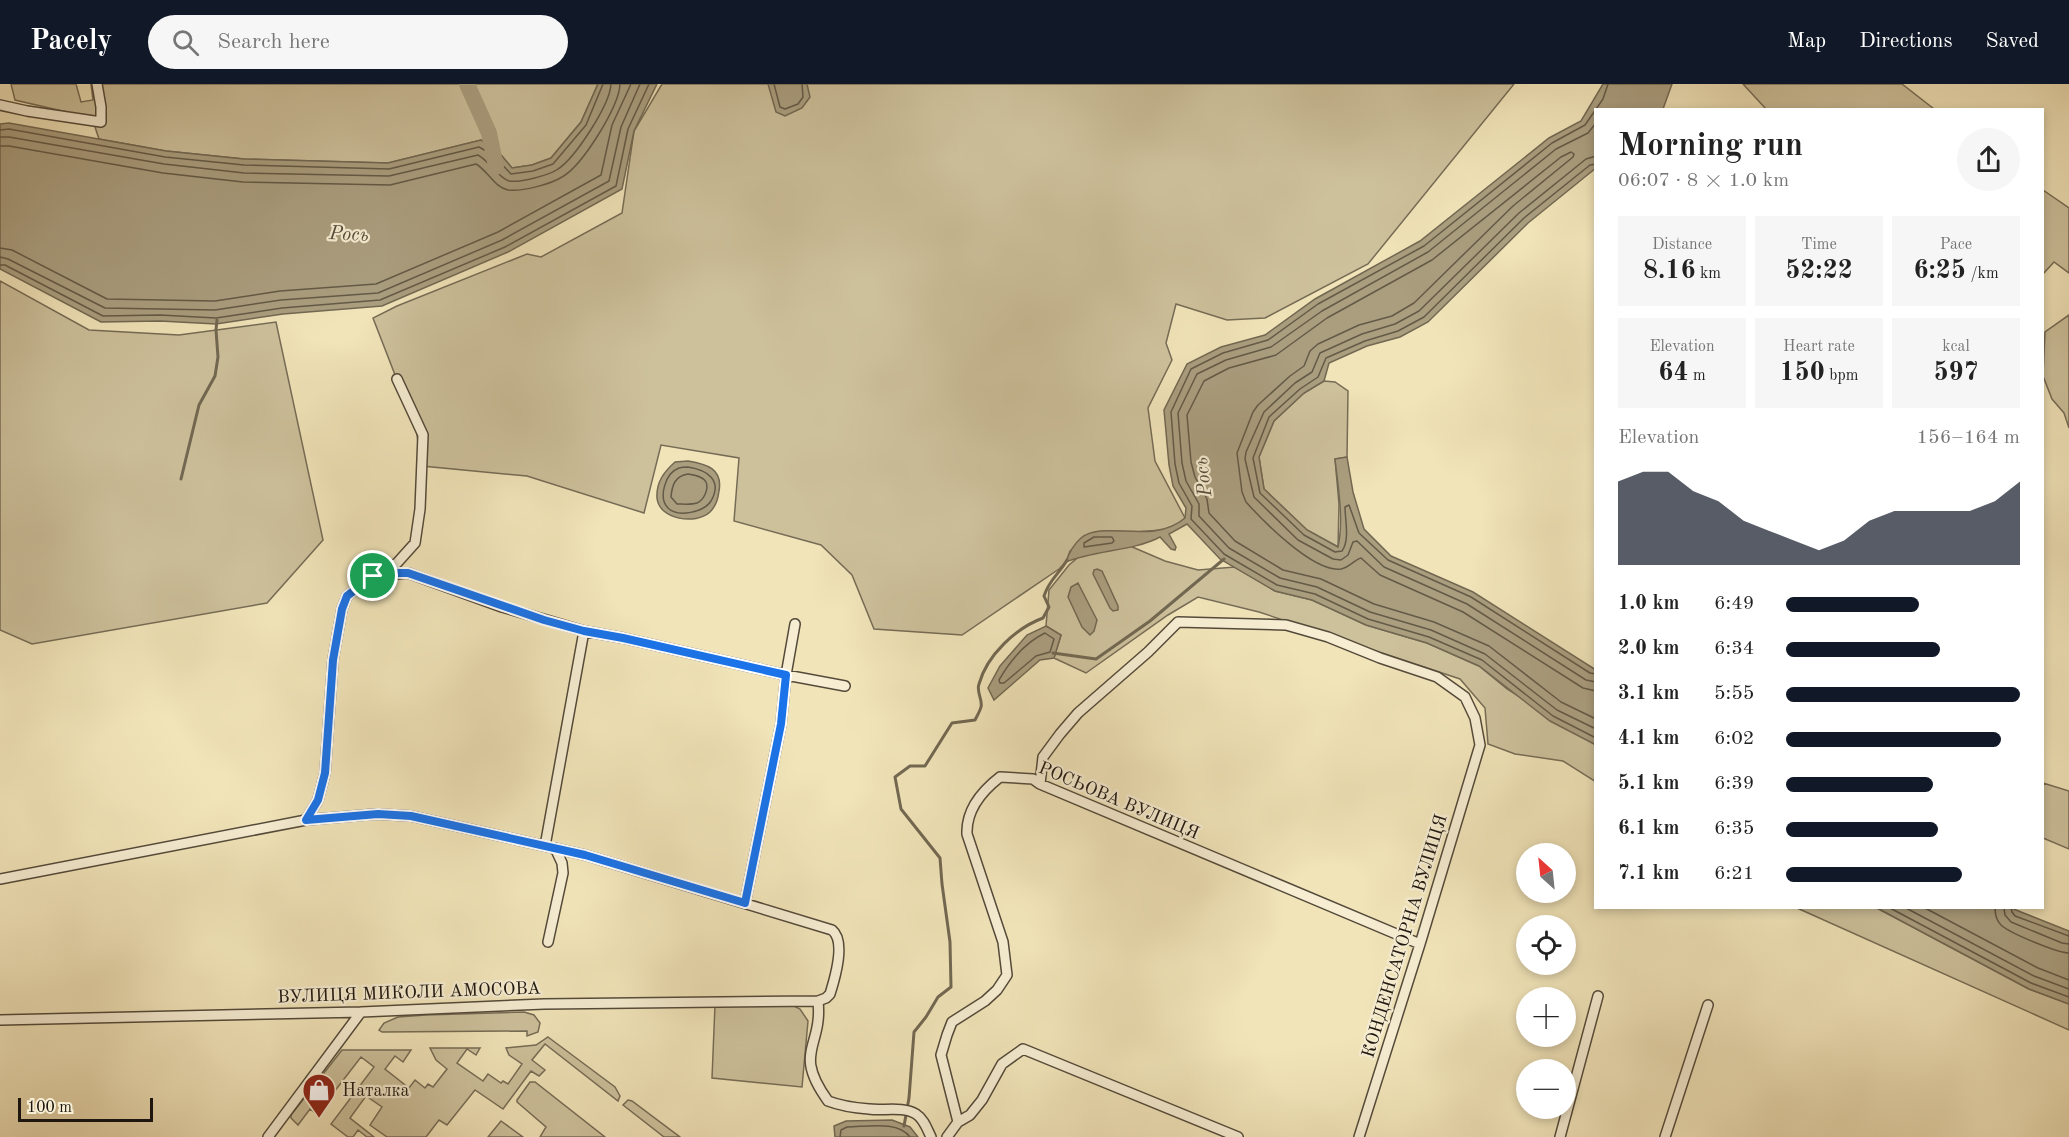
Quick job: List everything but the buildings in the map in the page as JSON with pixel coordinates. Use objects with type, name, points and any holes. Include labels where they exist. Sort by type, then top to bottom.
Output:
[{"type":"street","points":[[0,105],[101,122],[97,84]]},
{"type":"street","points":[[306,820],[318,800],[325,773],[333,660],[342,609],[347,596],[373,576],[397,563],[415,543],[420,509],[423,435],[397,379]]},
{"type":"street","points":[[373,576],[408,573],[502,607],[584,631],[845,686]]},
{"type":"street","name":"КОНДЕНСАТОРНА ВУЛИЦЯ","points":[[1040,784],[1043,757],[1060,734],[1078,713],[1148,652],[1178,622],[1286,626],[1328,637],[1380,658],[1437,677],[1465,697],[1476,718],[1480,745],[1359,1137]]},
{"type":"street","points":[[745,903],[781,724],[786,675],[795,624]]},
{"type":"street","points":[[548,942],[563,873],[562,863],[550,847],[584,631]]},
{"type":"street","name":"РОСЬОВА ВУЛИЦЯ","points":[[958,1122],[941,1054],[945,1042],[952,1022],[985,1001],[997,990],[1007,975],[1003,942],[967,834],[967,823],[976,800],[988,786],[1000,777],[1033,779],[1040,784],[1420,944]]},
{"type":"street","points":[[0,879],[306,820],[378,814],[411,816],[585,855],[832,930],[839,939],[839,950],[830,994],[818,1001],[819,1012],[809,1060],[812,1074],[828,1101],[843,1106],[908,1112],[925,1123],[931,1137]]},
{"type":"street","points":[[1560,1137],[1598,996]]},
{"type":"street","name":"ВУЛИЦЯ МИКОЛИ АМОСОВА","points":[[0,1020],[361,1012],[544,1004],[818,1001]]},
{"type":"street","points":[[1665,1137],[1708,1005]]},
{"type":"street","points":[[268,1137],[361,1012]]},
{"type":"street","points":[[947,1137],[958,1122],[970,1115],[982,1100],[1002,1064],[1023,1049],[1238,1137]]},
{"type":"shaded area","points":[[11,84],[76,84],[81,102],[93,100],[91,84],[598,84],[581,122],[551,158],[532,165],[512,168],[497,150],[481,140],[388,163],[244,159],[166,151],[99,139],[92,118],[15,100]]},
{"type":"shaded area","points":[[662,84],[1514,84],[1368,264],[1265,318],[1227,320],[1176,304],[1166,343],[1172,360],[1148,408],[1155,461],[1185,518],[1178,524],[1162,530],[1104,531],[1070,551],[1066,562],[1059,569],[962,635],[874,629],[852,575],[821,545],[734,521],[739,458],[661,445],[644,513],[527,476],[422,466],[416,429],[373,318],[397,306],[527,254],[541,257],[622,213],[634,131]]},
{"type":"shaded area","points":[[1743,84],[1902,84],[1933,108],[1765,108]]},
{"type":"shaded area","points":[[2044,191],[2069,208],[2069,273],[2054,262],[2044,273]]},
{"type":"shaded area","points":[[0,281],[89,330],[179,335],[276,322],[323,540],[267,603],[32,644],[0,630]]},
{"type":"shaded area","points":[[2069,315],[2069,428],[2064,413],[2052,399],[2044,379],[2045,332]]},
{"type":"shaded area","points":[[1324,381],[1335,382],[1348,391],[1347,457],[1335,459],[1339,504],[1338,547],[1307,530],[1264,489],[1259,457],[1274,421],[1304,393]]},
{"type":"shaded area","points":[[1130,546],[1165,561],[1198,570],[1235,567],[1275,591],[1312,600],[1366,625],[1427,643],[1479,666],[1507,689],[1594,744],[1594,781],[1563,761],[1515,754],[1488,744],[1485,708],[1460,679],[1259,612],[1198,597],[1168,615],[1086,673],[1054,658],[1061,635],[1046,626],[1049,590],[1069,565],[1081,555]]},
{"type":"shaded area","points":[[2044,783],[2069,791],[2069,849],[2044,838]]},
{"type":"shaded area","points":[[1799,909],[1879,909],[2029,989],[2069,1004],[2069,1030]]},
{"type":"shaded area","points":[[715,1005],[792,1005],[800,1009],[808,1021],[802,1087],[712,1078]]},
{"type":"shaded area","points":[[524,1012],[534,1015],[540,1023],[538,1032],[527,1036],[527,1031],[382,1032],[379,1030],[384,1023],[398,1017]]},
{"type":"shaded area","points":[[548,1037],[615,1087],[620,1096],[618,1101],[545,1044],[532,1060],[545,1070],[539,1076],[531,1071],[503,1109],[475,1090],[447,1125],[439,1120],[426,1137],[387,1137],[370,1125],[382,1107],[366,1096],[350,1118],[374,1137],[367,1137],[358,1130],[353,1137],[348,1137],[331,1124],[374,1067],[361,1057],[324,1105],[321,1103],[314,1112],[310,1109],[298,1125],[291,1118],[342,1050],[411,1050],[403,1062],[395,1056],[385,1069],[409,1088],[415,1080],[425,1088],[428,1084],[433,1087],[447,1069],[436,1060],[430,1048],[480,1048],[476,1055],[467,1049],[457,1063],[483,1081],[488,1074],[501,1083],[503,1081],[508,1084],[522,1064],[509,1055],[506,1048],[536,1045]]},
{"type":"shaded area","points":[[530,1082],[535,1082],[605,1137],[540,1137],[546,1127],[517,1102]]},
{"type":"shaded area","points":[[628,1100],[680,1137],[664,1137],[623,1105]]},
{"type":"shaded area","points":[[501,1121],[523,1137],[488,1137]]},
{"type":"water","name":"Рось","points":[[598,84],[657,84],[634,131],[622,189],[508,252],[382,306],[283,314],[216,324],[160,321],[101,322],[0,269],[0,124],[9,123],[166,151],[244,159],[388,163],[481,140],[497,150],[512,168],[532,165],[551,158],[581,122]]},
{"type":"water","points":[[768,84],[807,84],[810,97],[802,108],[785,116],[776,112]]},
{"type":"water","name":"Рось","points":[[1603,84],[1672,84],[1663,108],[1594,108],[1594,170],[1528,223],[1428,322],[1400,337],[1367,346],[1329,363],[1324,381],[1304,393],[1274,421],[1259,457],[1264,489],[1307,530],[1338,547],[1340,514],[1335,459],[1347,457],[1353,492],[1364,529],[1391,556],[1473,592],[1594,669],[1594,744],[1550,721],[1479,666],[1427,643],[1366,625],[1312,600],[1275,591],[1220,559],[1187,524],[1169,534],[1176,547],[1175,550],[1171,549],[1160,537],[1150,542],[1066,562],[1076,543],[1091,533],[1158,530],[1172,526],[1185,518],[1186,508],[1173,486],[1164,410],[1187,364],[1221,347],[1265,335],[1315,299],[1420,241],[1549,138],[1581,121]]},
{"type":"water","points":[[688,461],[712,469],[719,477],[720,484],[719,494],[712,510],[704,516],[688,519],[671,516],[664,511],[659,505],[657,492],[664,474],[675,462]]},
{"type":"water","points":[[1097,569],[1102,571],[1118,610],[1113,611],[1110,608],[1093,574]]},
{"type":"water","points":[[1078,583],[1097,620],[1094,631],[1090,635],[1082,627],[1068,597],[1071,587]]},
{"type":"water","points":[[1046,626],[1061,635],[1054,658],[1040,660],[994,700],[988,688],[1000,666],[1027,635]]},
{"type":"water","points":[[1879,909],[2014,909],[2069,931],[2069,1004],[2029,989]]},
{"type":"water","points":[[892,1120],[910,1127],[918,1137],[835,1137],[834,1126],[846,1121]]},
{"type":"waterway","points":[[467,84],[489,133],[496,167]]},
{"type":"waterway","points":[[181,479],[199,405],[215,376],[218,357],[217,320]]},
{"type":"waterway","points":[[1053,653],[1096,659],[1150,621],[1224,559]]},
{"type":"waterway","points":[[904,1126],[909,1098],[914,1032],[938,997],[951,987],[950,942],[940,858],[901,809],[895,777],[910,766],[925,766],[952,723],[975,720],[980,710],[978,690],[983,673],[1004,644],[1023,628],[1043,618],[1049,607],[1044,596],[1046,590],[1067,560]]},
{"type":"place","name":"Наталка","points":[[319,1119]]},
{"type":"route","points":[[408,573],[502,607],[584,631],[786,675],[781,724],[745,903],[585,855],[411,816],[378,814],[306,820],[318,800],[325,773],[333,660],[342,609],[347,596],[373,576],[408,573]]}]
